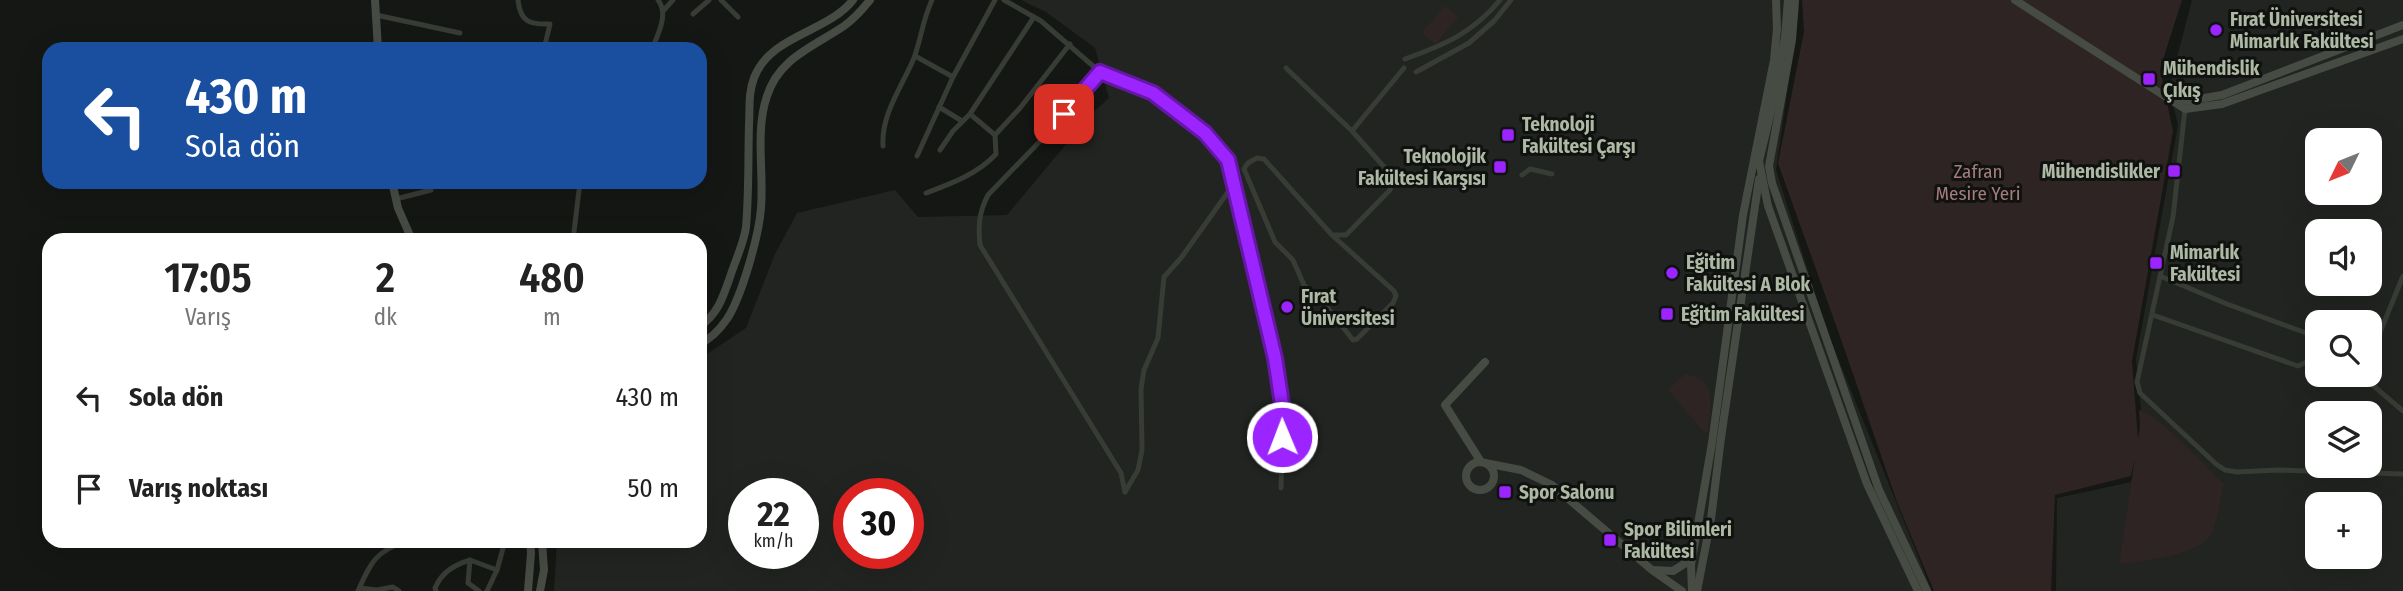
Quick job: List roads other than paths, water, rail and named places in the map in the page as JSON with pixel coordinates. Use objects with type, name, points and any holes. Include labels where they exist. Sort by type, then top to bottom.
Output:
[{"type":"street","points":[[375,0],[378,42]]},
{"type":"street","points":[[518,0],[519,12],[524,19],[541,25],[550,24],[546,42]]},
{"type":"street","points":[[658,0],[663,11]]},
{"type":"street","points":[[654,42],[663,11],[673,0]]},
{"type":"street","points":[[693,14],[709,0]]},
{"type":"street","points":[[721,0],[738,18]]},
{"type":"street","points":[[707,321],[722,302],[746,230],[748,99],[754,78],[761,64],[772,53],[828,20],[853,0]]},
{"type":"street","points":[[707,340],[727,320],[736,302],[754,245],[761,209],[762,124],[767,96],[777,75],[790,60],[806,48],[846,25],[870,0]]},
{"type":"street","points":[[883,146],[883,125],[915,55],[925,15],[932,0]]},
{"type":"street","points":[[917,156],[953,77],[995,0]]},
{"type":"street","points":[[1004,0],[1034,17],[1070,44],[1100,72],[1153,93],[1205,133],[1228,160],[1275,358],[1283,411],[1280,488]]},
{"type":"street","points":[[1405,59],[1446,45],[1466,32],[1500,0]]},
{"type":"street","points":[[1416,72],[1475,38],[1494,21],[1511,0]]},
{"type":"street","points":[[1695,591],[1711,519],[1716,437],[1743,215],[1774,60],[1776,0]]},
{"type":"street","points":[[1788,0],[1785,37],[1759,161],[1760,173],[1768,206],[1867,484],[1918,591]]},
{"type":"street","points":[[1795,0],[1792,40],[1769,166],[1772,183],[1879,490],[1927,591]]},
{"type":"street","points":[[2015,0],[2185,109],[2222,104],[2403,39]]},
{"type":"street","points":[[376,15],[460,33]]},
{"type":"street","points":[[940,150],[970,114],[1034,17]]},
{"type":"street","points":[[2154,91],[2188,100],[2222,95],[2403,25]]},
{"type":"street","points":[[926,193],[956,182],[996,154],[995,135],[1020,108],[1070,44]]},
{"type":"street","points":[[915,55],[953,77]]},
{"type":"street","points":[[1286,68],[1352,131],[1394,178],[1390,190],[1346,235],[1332,235],[1265,159],[1257,158],[1244,169],[1275,242],[1293,260],[1304,285],[1327,307],[1353,340],[1393,303],[1396,296],[1394,291],[1332,235]]},
{"type":"street","points":[[1352,131],[1404,68]]},
{"type":"street","points":[[1100,72],[1046,135],[988,195],[981,207],[978,228],[980,245],[1121,473],[1125,492],[1138,470],[1142,450],[1141,389],[1144,369],[1158,338],[1164,276],[1181,258],[1233,185]]},
{"type":"street","points":[[939,107],[962,121]]},
{"type":"street","points":[[2185,109],[2173,217],[2137,382],[2140,393],[2221,468],[2237,472],[2278,470],[2403,474]]},
{"type":"street","points":[[970,114],[995,135]]},
{"type":"street","points":[[1522,175],[1530,169],[1552,174]]},
{"type":"street","points":[[1695,591],[1690,579],[1692,559],[1716,437],[1760,173]]},
{"type":"street","points":[[394,189],[409,233]]},
{"type":"street","points":[[574,233],[579,189]]},
{"type":"street","points":[[396,199],[432,190]]},
{"type":"street","points":[[2160,276],[2305,333]]},
{"type":"street","points":[[2382,324],[2403,276]]},
{"type":"street","points":[[2153,315],[2298,366],[2305,363]]},
{"type":"street","points":[[1485,362],[1445,405],[1483,463],[1521,470],[1552,485],[1652,570],[1682,591]]},
{"type":"street","points":[[2375,387],[2403,411]]},
{"type":"street","points":[[390,548],[383,551],[371,564],[359,589],[393,587],[400,591]]},
{"type":"street","points":[[487,591],[503,548]]},
{"type":"street","points":[[528,591],[531,548]]},
{"type":"street","points":[[540,591],[544,570],[542,548]]},
{"type":"street","points":[[1652,570],[1674,571],[1692,559]]},
{"type":"street","points":[[436,591],[443,573],[458,564],[470,560],[497,570]]},
{"type":"street","points":[[470,560],[468,583],[479,591]]},
{"type":"place","name":"Fırat Üniversitesi Mimarlık Fakültesi","points":[[2216,30]]},
{"type":"place","name":"Mühendislik Çıkış","points":[[2149,79]]},
{"type":"place","name":"Teknoloji Fakültesi Çarşı","points":[[1508,135]]},
{"type":"place","name":"Teknolojik Fakültesi Karşısı","points":[[1500,167]]},
{"type":"place","name":"Mühendislikler","points":[[2174,171]]},
{"type":"place","name":"Mimarlık Fakültesi","points":[[2156,263]]},
{"type":"place","name":"Eğitim Fakültesi A Blok","points":[[1672,273]]},
{"type":"place","name":"Fırat Üniversitesi","points":[[1287,307]]},
{"type":"place","name":"Eğitim Fakültesi","points":[[1667,314]]},
{"type":"place","name":"Spor Salonu","points":[[1505,492]]},
{"type":"place","name":"Spor Bilimleri Fakültesi","points":[[1610,540]]},
{"type":"park label","name":"Zafran Mesire Yeri","points":[[1978,182]]}]
